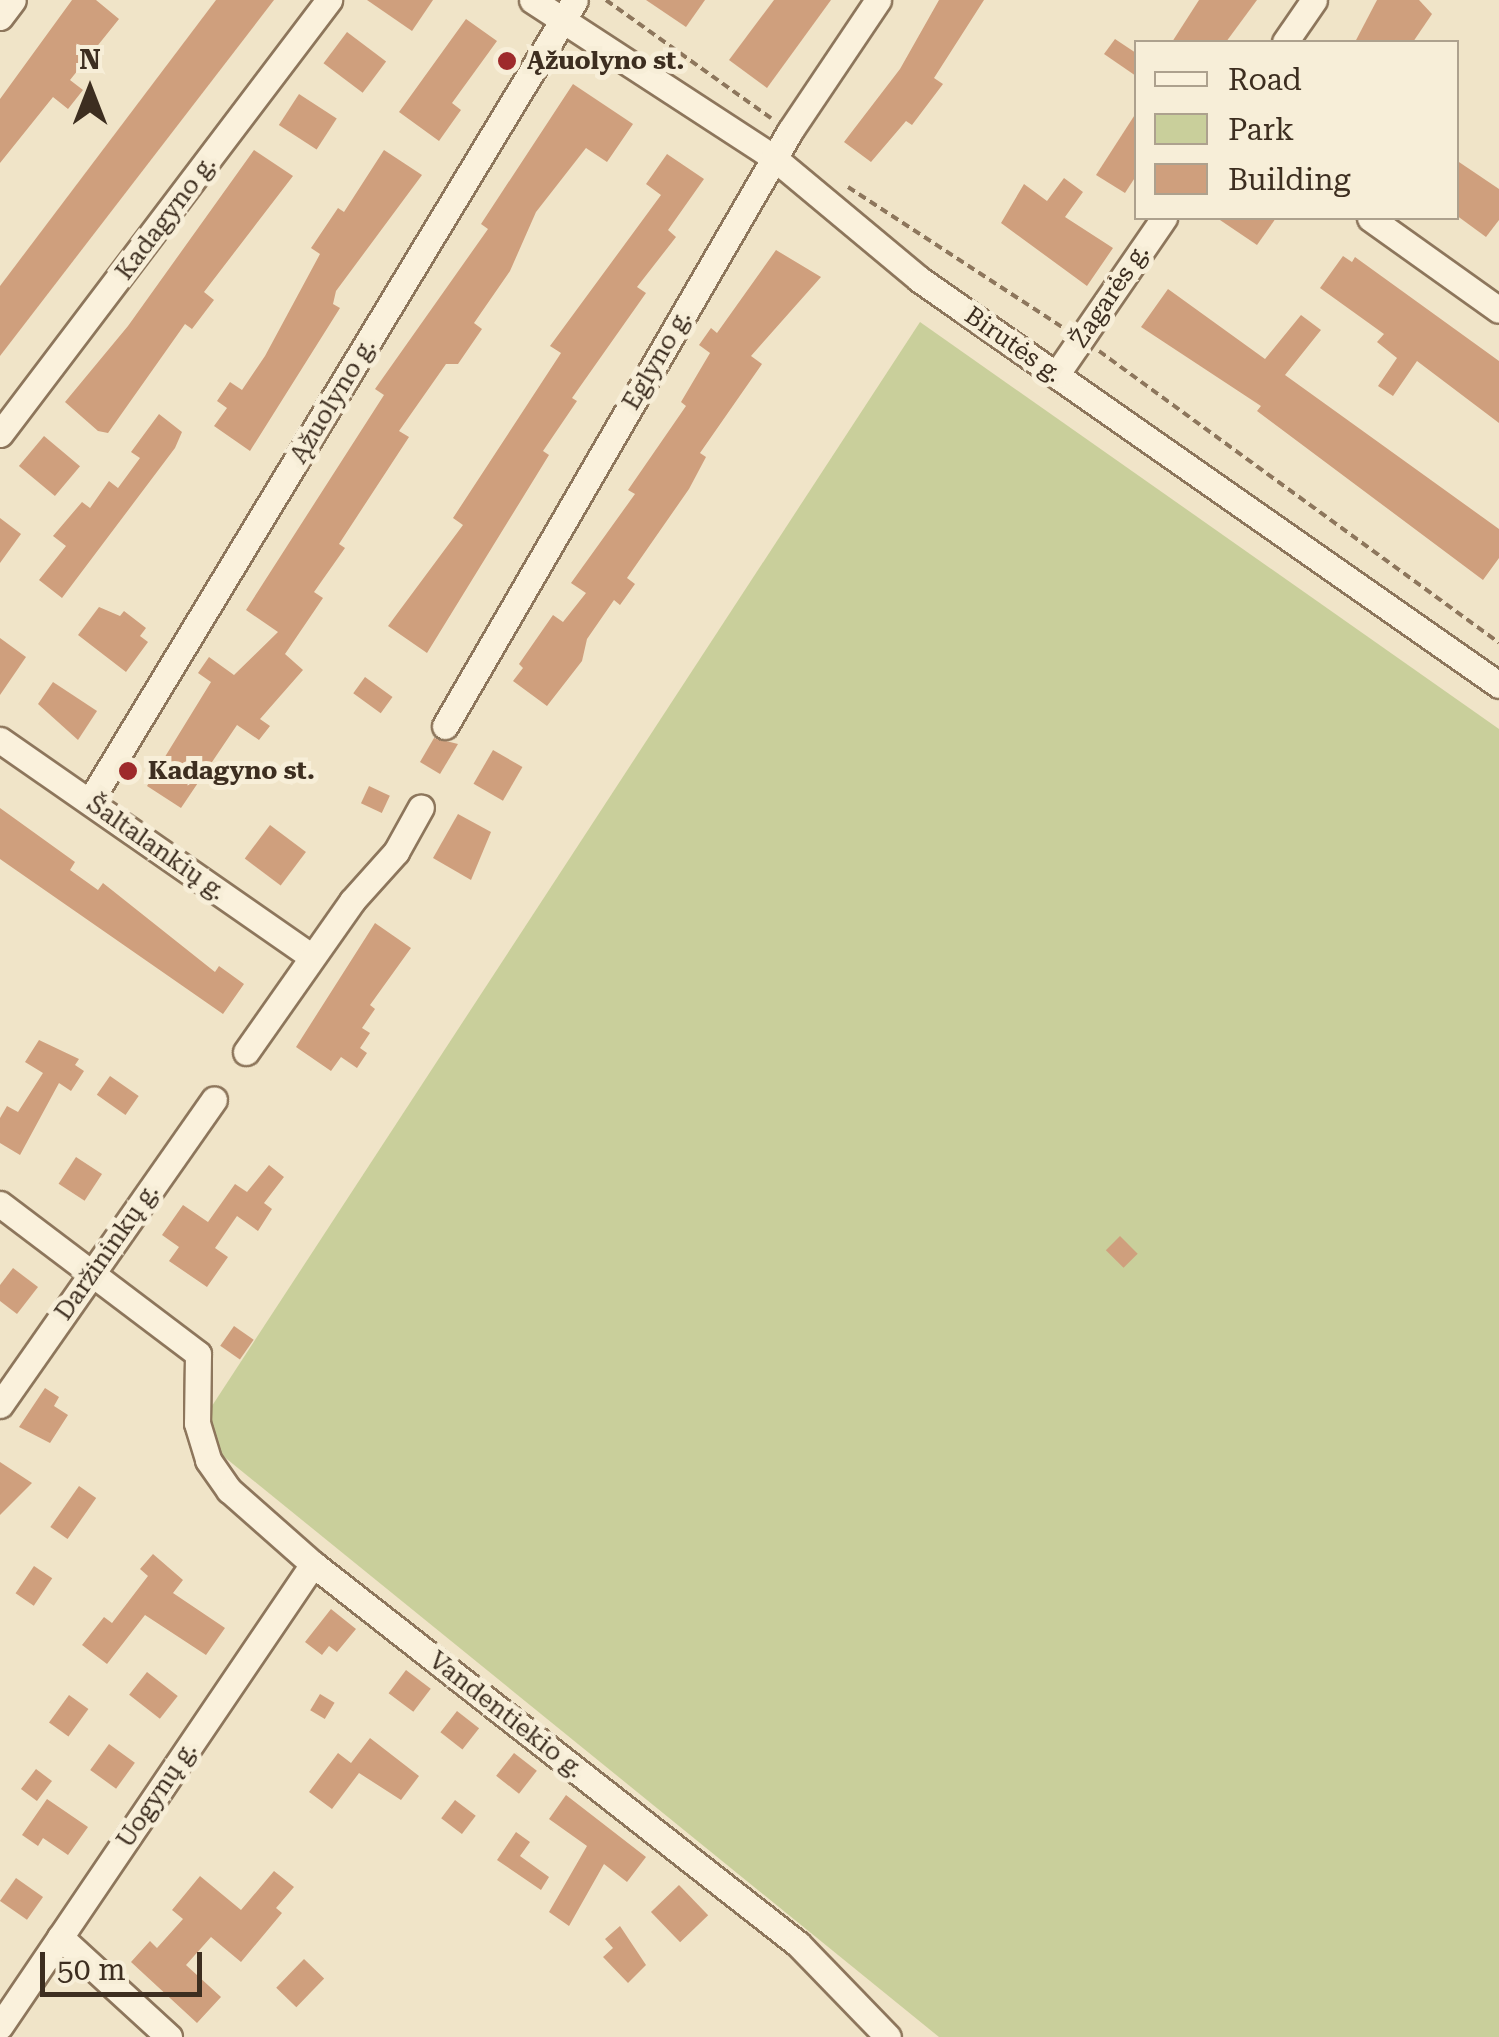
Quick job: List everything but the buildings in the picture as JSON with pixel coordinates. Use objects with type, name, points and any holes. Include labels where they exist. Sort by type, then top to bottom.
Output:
[{"type":"street","points":[[0,17],[13,0]]},
{"type":"street","name":"Kadagyno g.","points":[[0,434],[329,0]]},
{"type":"street","name":"Birutės g.","points":[[532,0],[568,11],[774,158],[919,279],[1499,685]]},
{"type":"street","name":"Eglyno g.","points":[[445,726],[790,131],[878,0]]},
{"type":"street","points":[[1285,40],[1314,0]]},
{"type":"street","name":"Ąžuolyno g.","points":[[90,801],[568,11]]},
{"type":"street","name":"Žagarės g.","points":[[1056,376],[1163,220]]},
{"type":"street","points":[[1373,220],[1499,310]]},
{"type":"street","name":"Šaltalankių g.","points":[[0,740],[311,956]]},
{"type":"street","points":[[246,1052],[311,956],[396,852],[422,807]]},
{"type":"street","name":"Daržininkų g.","points":[[0,1405],[214,1099]]},
{"type":"street","points":[[0,1204],[94,1269]]},
{"type":"street","name":"Vandentiekio g.","points":[[94,1269],[198,1354],[197,1423],[208,1460],[230,1490],[313,1564],[798,1944],[888,2037]]},
{"type":"street","name":"Uogynų g.","points":[[0,2026],[313,1564]]},
{"type":"street","points":[[60,1938],[170,2037]]},
{"type":"path","points":[[606,0],[790,131]]},
{"type":"path","points":[[842,182],[948,258],[1081,338],[1499,643]]},
{"type":"green space","points":[[920,322],[1499,729],[1499,2037],[939,2037],[217,1451],[208,1412]]},
{"type":"place","name":"Ąžuolyno st.","points":[[507,61]]},
{"type":"place","name":"Kadagyno st.","points":[[128,771]]}]
